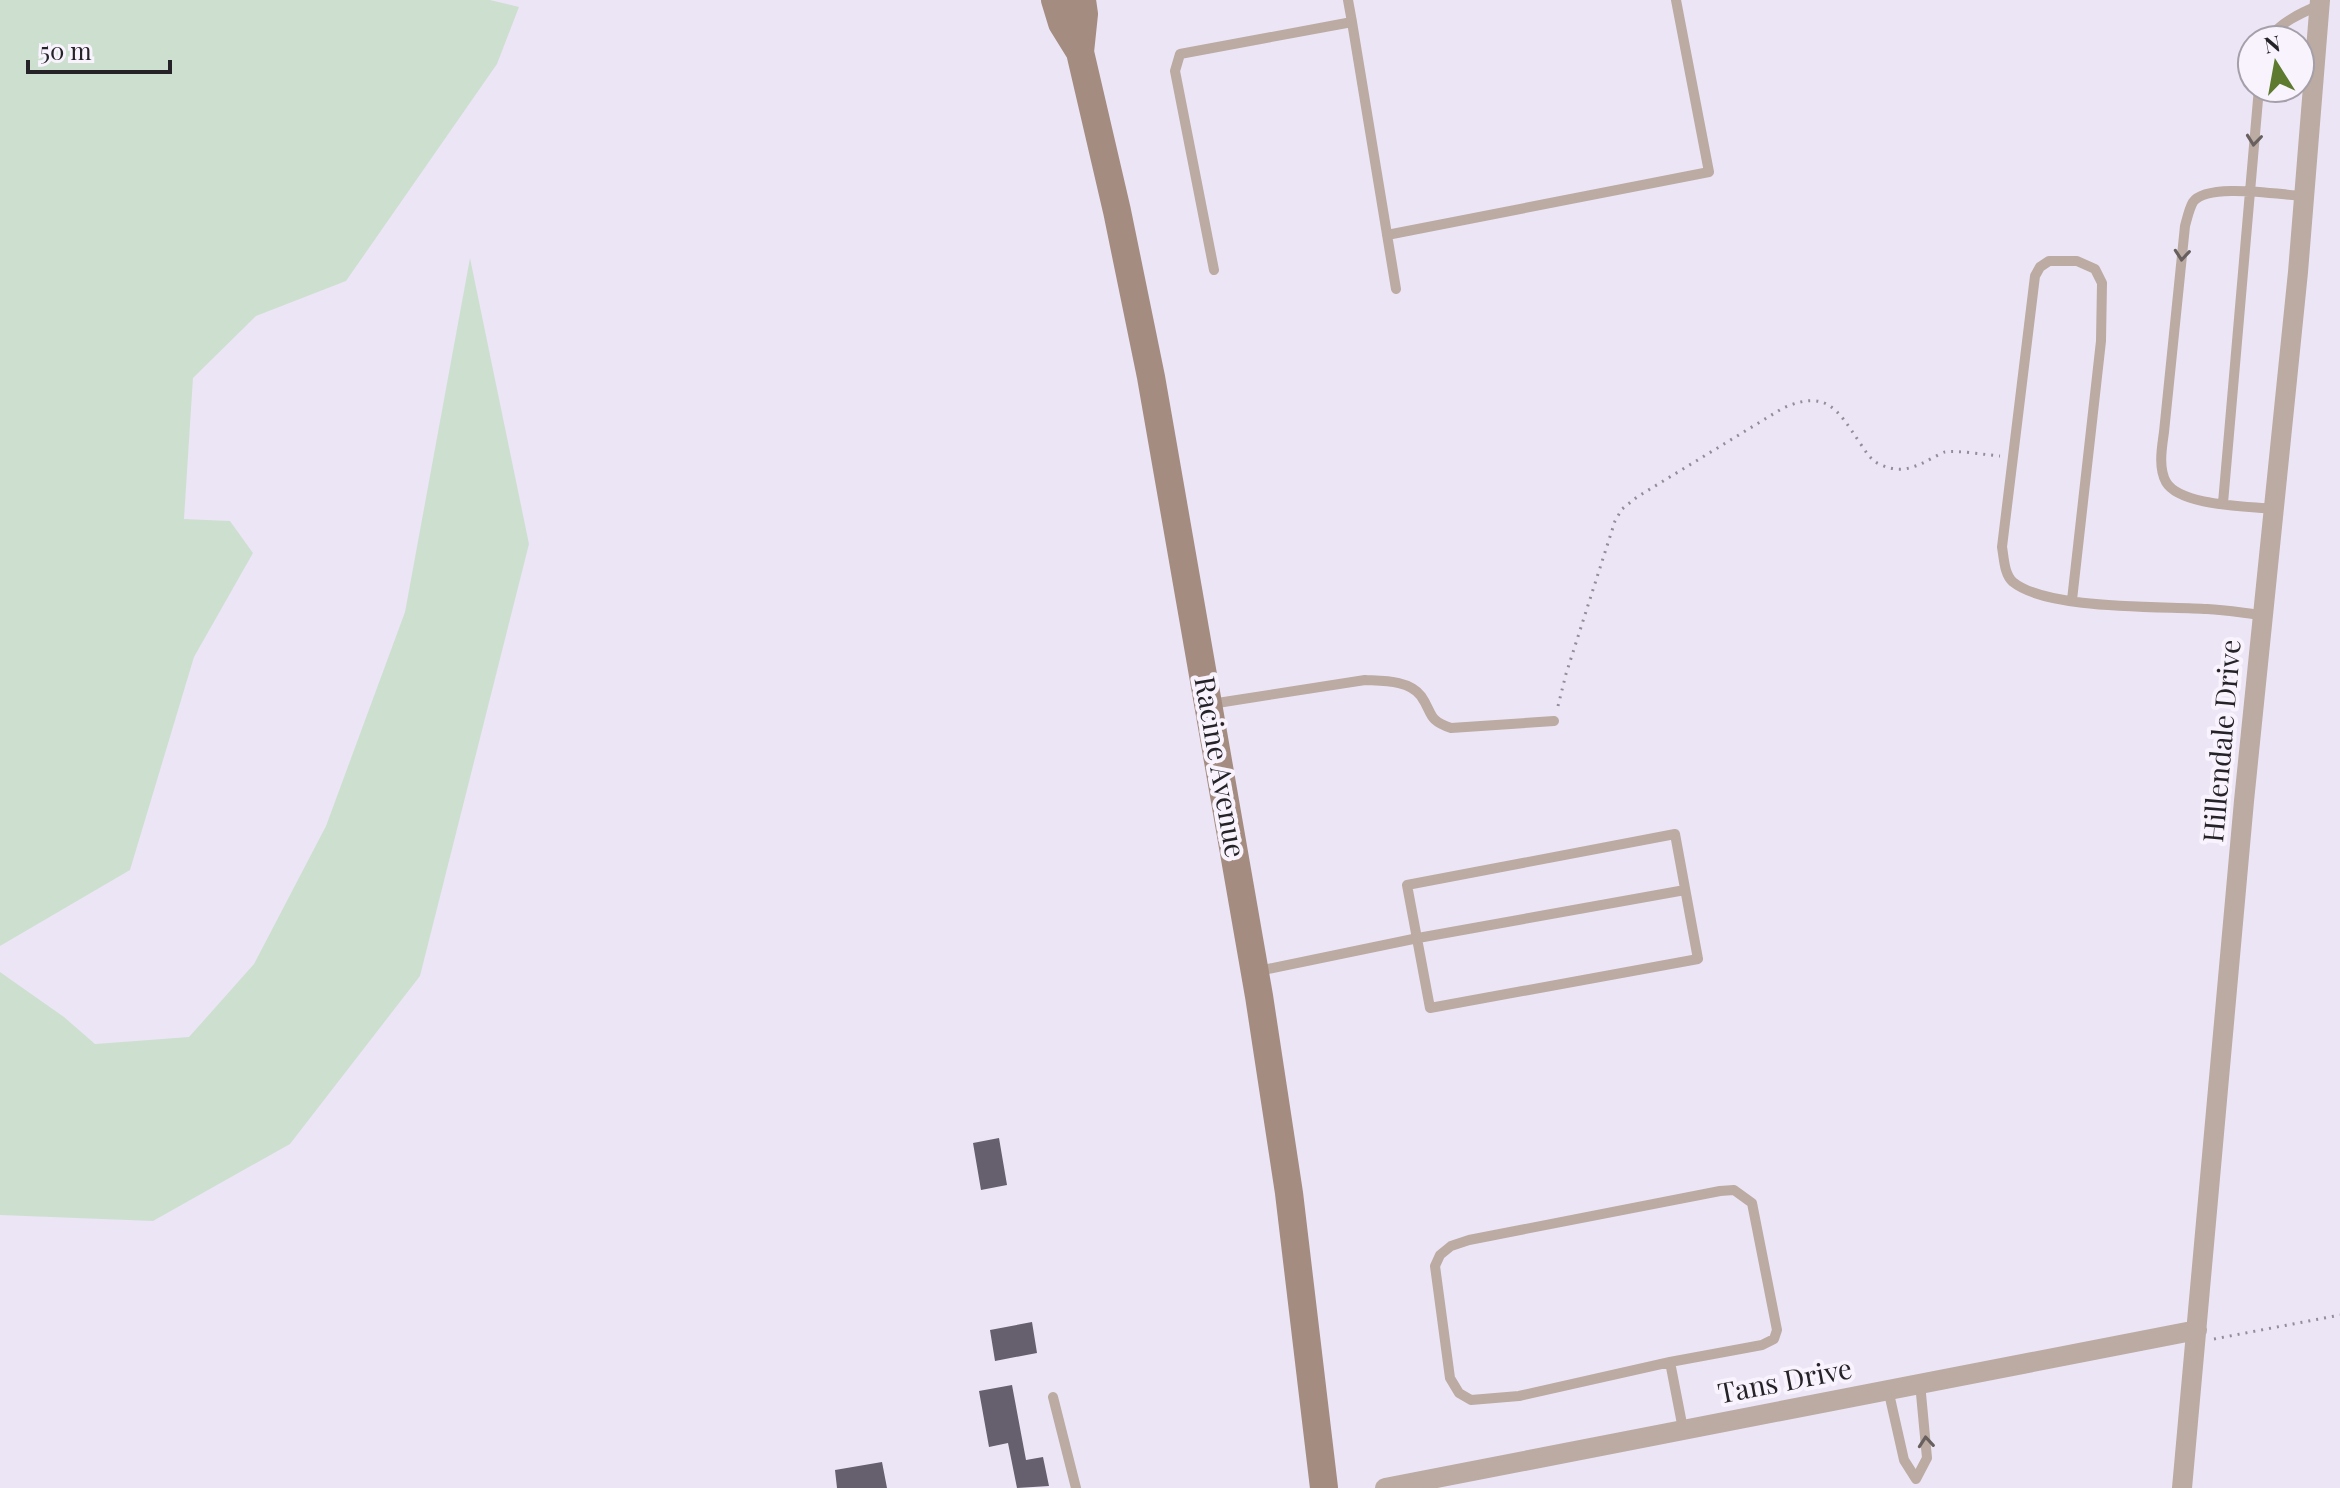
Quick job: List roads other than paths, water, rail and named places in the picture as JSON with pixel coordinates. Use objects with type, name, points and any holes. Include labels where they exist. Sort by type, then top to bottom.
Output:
[{"type":"main road","points":[[1055,0],[1062,23],[1080,52]]},
{"type":"main road","points":[[1080,52],[1084,14],[1082,0]]},
{"type":"main road","name":"Racine Avenue","points":[[1080,52],[1148,362],[1210,704],[1289,1193],[1324,1488]]},
{"type":"street","name":"Hillendale Drive","points":[[2182,1488],[2320,3]]},
{"type":"street","name":"Tans Drive","points":[[1385,1488],[1920,1383],[2196,1336]]},
{"type":"lane","points":[[1348,0],[1396,289]]},
{"type":"lane","points":[[1387,235],[1709,172],[1676,0]]},
{"type":"lane","points":[[2282,24],[2320,3]]},
{"type":"lane","points":[[1214,270],[1175,71],[1180,54],[1352,22]]},
{"type":"lane","points":[[2223,503],[2257,104]]},
{"type":"lane","points":[[2273,509],[2189,499],[2175,492],[2168,485],[2161,464],[2164,432],[2185,226],[2194,201],[2202,195],[2228,191],[2304,196]]},
{"type":"lane","points":[[2072,600],[2101,341],[2102,283],[2095,269],[2077,261],[2049,261],[2040,267],[2035,276],[2002,547],[2006,571],[2012,581],[2048,598],[2131,606],[2210,609],[2263,615]]},
{"type":"lane","points":[[1210,704],[1365,680],[1390,681],[1420,694],[1430,716],[1451,728],[1554,721]]},
{"type":"lane","points":[[1675,834],[1685,890],[1698,959],[1430,1008],[1407,885],[1675,834]]},
{"type":"lane","points":[[1255,971],[1685,890]]},
{"type":"lane","points":[[1734,1190],[1752,1203],[1777,1330],[1774,1339],[1762,1345],[1670,1362],[1519,1396],[1471,1400],[1459,1393],[1450,1378],[1435,1266],[1440,1255],[1451,1246],[1469,1240],[1734,1190]]},
{"type":"lane","points":[[1670,1362],[1683,1429]]},
{"type":"lane","points":[[1915,1483],[1927,1458],[1920,1383]]},
{"type":"lane","points":[[1888,1389],[1904,1460],[1915,1483]]},
{"type":"lane","points":[[1053,1397],[1076,1488]]}]
